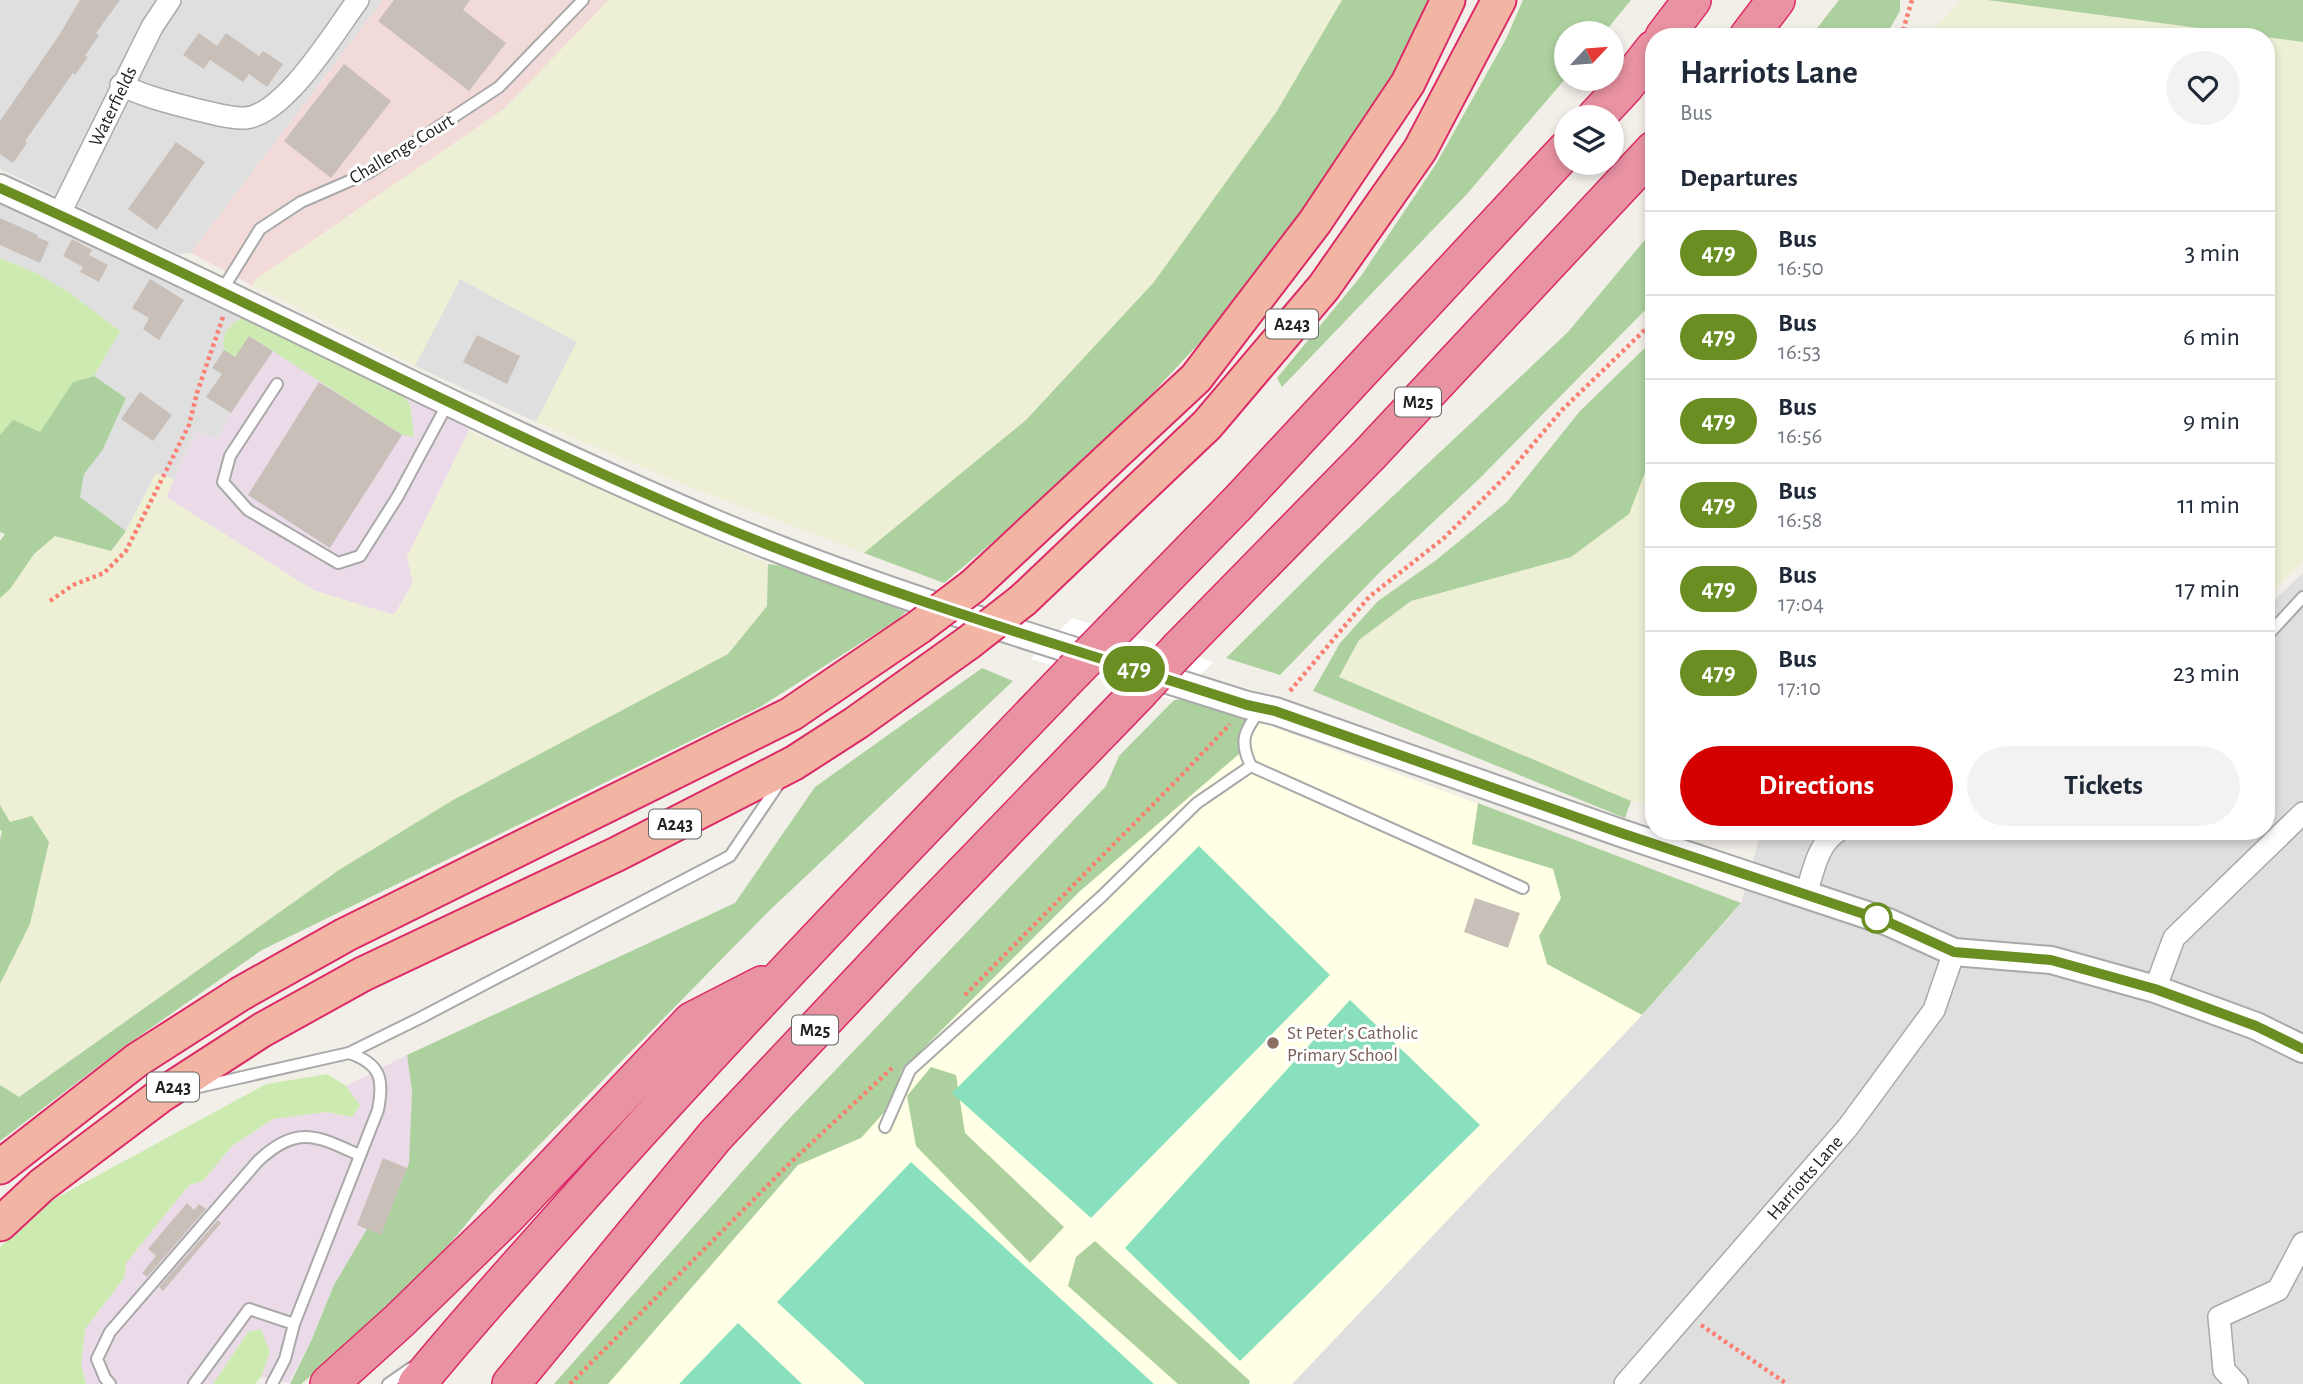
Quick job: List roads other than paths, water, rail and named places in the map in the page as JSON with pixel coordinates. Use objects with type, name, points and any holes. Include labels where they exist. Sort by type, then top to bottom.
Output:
[{"type":"highway","name":"A243","points":[[0,1167],[136,1060],[240,994],[345,935],[791,713],[919,627],[973,586],[1196,378],[1315,222],[1400,95],[1448,0]]},
{"type":"highway","name":"A243","points":[[0,1224],[42,1185],[160,1096],[262,1030],[363,974],[617,854],[794,763],[856,723],[1023,600],[1207,425],[1324,287],[1420,150],[1499,0]]},
{"type":"highway","points":[[1671,28],[1692,0]]},
{"type":"highway","points":[[1755,28],[1776,0]]},
{"type":"highway","points":[[1608,105],[1645,60]]},
{"type":"highway","name":"M25","points":[[511,1384],[715,1136],[907,932],[1369,455],[1645,160]]},
{"type":"highway","points":[[417,1384],[673,1093],[784,973],[1238,503],[1554,163]]},
{"type":"highway","points":[[329,1384],[399,1321],[506,1217],[692,1021],[784,973]]},
{"type":"street","name":"Waterfields","points":[[59,215],[121,85],[152,27],[170,0]]},
{"type":"street","points":[[121,85],[153,99],[226,117],[246,118],[256,115],[283,99],[358,0]]},
{"type":"street","points":[[0,188],[226,294],[448,403],[715,523],[817,564],[898,594],[1268,710],[1621,833],[1888,922],[1954,952],[2051,960],[2155,989],[2256,1026],[2303,1049]]},
{"type":"street","points":[[2155,989],[2174,939],[2303,813]]},
{"type":"street","points":[[1806,894],[1820,851],[1829,840]]},
{"type":"street","name":"Harriotts Lane","points":[[1625,1384],[1848,1127],[1934,1010],[1954,952]]},
{"type":"street","points":[[2237,1384],[2224,1370],[2219,1317],[2278,1290],[2303,1243]]},
{"type":"lane","name":"Challenge Court","points":[[226,294],[260,229],[302,202],[370,172],[499,87],[583,0]]},
{"type":"lane","points":[[277,384],[230,456],[223,482],[248,510],[338,563],[360,556],[398,496],[448,403]]},
{"type":"lane","points":[[2275,627],[2303,597]]},
{"type":"lane","points":[[1268,710],[1245,729],[1245,753],[1251,766],[1523,888]]},
{"type":"lane","points":[[160,1096],[349,1053],[730,856],[794,763]]},
{"type":"lane","points":[[885,1128],[911,1070],[1101,897],[1197,803],[1251,766]]},
{"type":"lane","points":[[272,1384],[285,1359],[294,1324],[378,1110],[382,1089],[376,1068],[365,1058],[349,1053]]},
{"type":"lane","points":[[110,1384],[97,1359],[110,1332],[272,1148],[296,1137],[321,1137],[359,1155]]},
{"type":"lane","points":[[194,1384],[249,1309],[294,1324]]},
{"type":"lane","points":[[388,1384],[453,1340]]},
{"type":"place","name":"St Peter's Catholic Primary School","points":[[1273,1043]]}]
